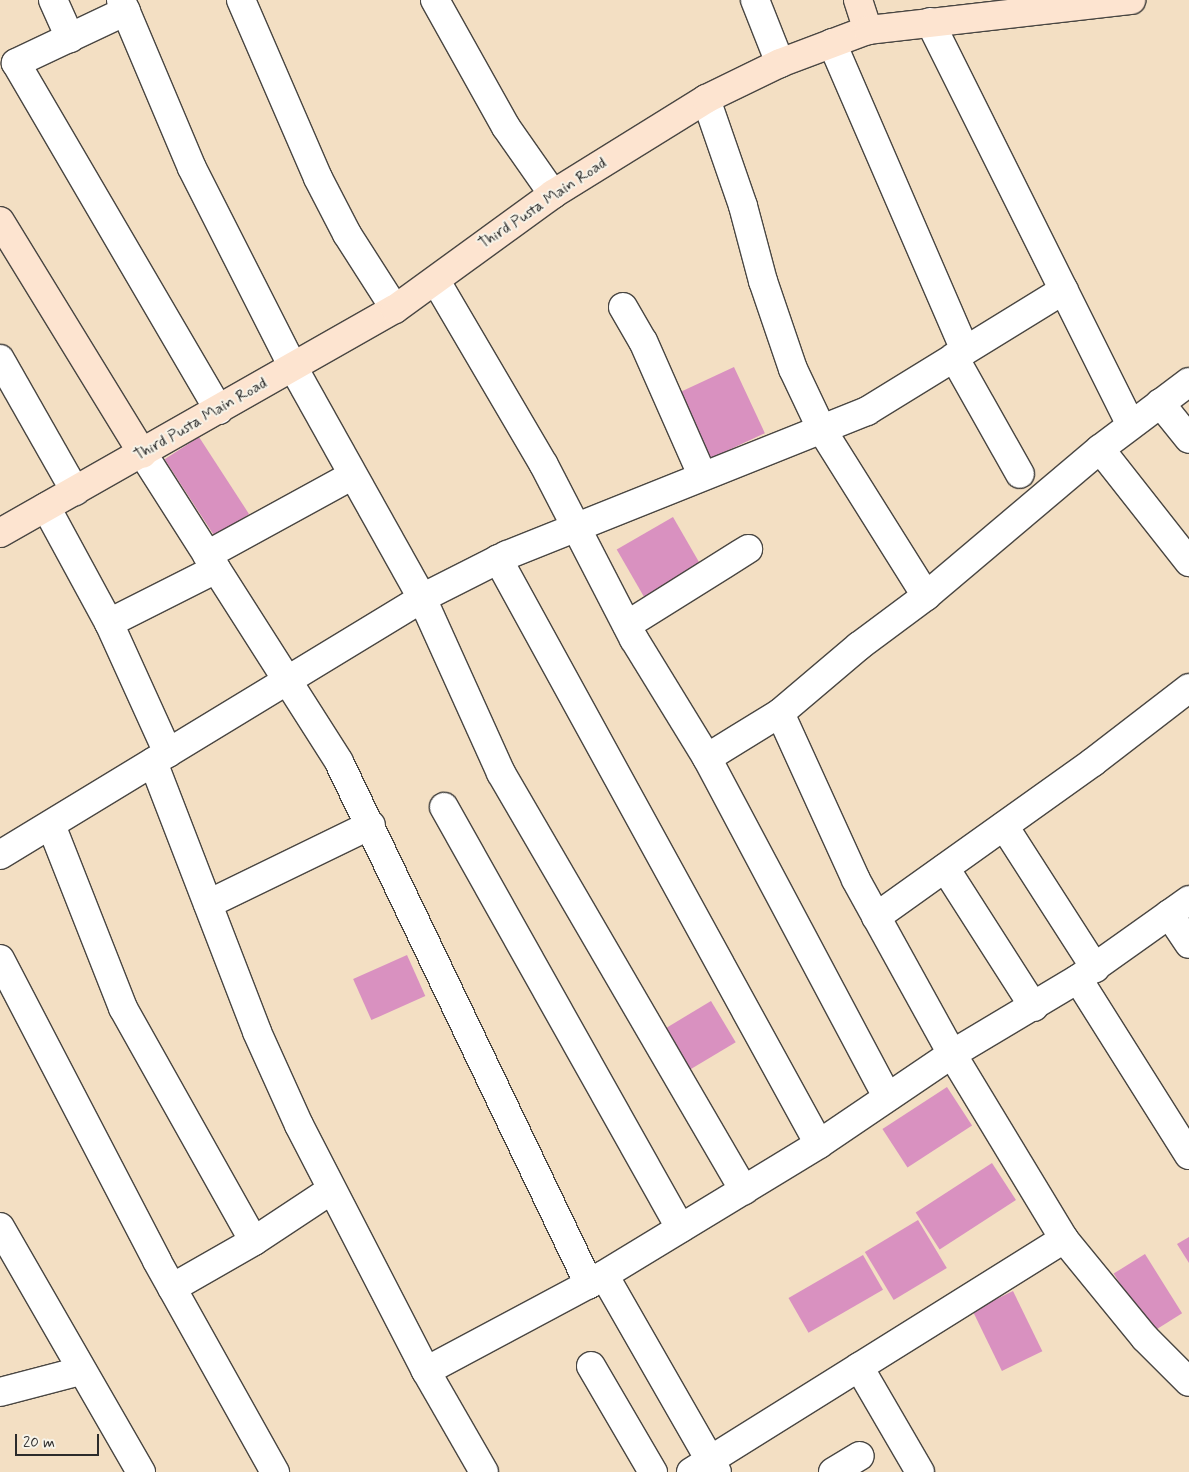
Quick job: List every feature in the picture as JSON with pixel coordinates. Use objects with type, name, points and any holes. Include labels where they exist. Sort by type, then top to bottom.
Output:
[{"type":"street","points":[[53,0],[70,38]]},
{"type":"street","points":[[241,0],[318,178],[347,234],[395,309]]},
{"type":"street","points":[[435,0],[506,127],[553,194]]},
{"type":"street","points":[[755,0],[780,63]]},
{"type":"street","points":[[858,0],[868,30]]},
{"type":"street","name":"Third Pusta Main Road","points":[[2,527],[46,507],[143,454],[395,309],[553,194],[706,99],[780,63],[868,30],[930,22],[968,9],[1130,0]]},
{"type":"street","points":[[219,410],[16,63],[70,38],[124,6],[192,168],[293,367],[422,598],[501,773],[744,1190]]},
{"type":"street","points":[[930,22],[1131,426]]},
{"type":"street","points":[[832,43],[960,354],[1020,474]]},
{"type":"street","points":[[706,99],[743,206],[763,281],[790,360],[822,430],[926,596]]},
{"type":"street","points":[[0,221],[143,454],[339,762],[597,1279],[706,1468],[859,1367],[1064,1238]]},
{"type":"street","points":[[436,281],[577,525],[627,625],[707,758],[887,1097]]},
{"type":"street","points":[[0,854],[287,682],[422,598],[498,559],[577,525],[867,411],[1064,290]]},
{"type":"street","points":[[623,307],[643,341],[702,475]]},
{"type":"street","points":[[0,359],[75,491]]},
{"type":"street","points":[[707,758],[780,712],[859,646],[926,596],[1100,449],[1189,382]]},
{"type":"street","points":[[1160,403],[1189,439]]},
{"type":"street","points":[[1100,449],[1189,562]]},
{"type":"street","points":[[109,624],[353,475]]},
{"type":"street","points":[[46,507],[109,624],[160,758],[208,904],[257,1032],[331,1190],[426,1371],[484,1472]]},
{"type":"street","points":[[627,625],[748,549]]},
{"type":"street","points":[[498,559],[819,1144]]},
{"type":"street","points":[[876,917],[1004,826],[1189,688]]},
{"type":"street","points":[[780,712],[848,863],[876,917],[952,1054],[1064,1238],[1145,1338],[1189,1382]]},
{"type":"street","points":[[444,807],[680,1228]]},
{"type":"street","points":[[51,825],[123,1008],[254,1241]]},
{"type":"street","points":[[208,904],[371,825]]},
{"type":"street","points":[[1004,826],[1189,1155]]},
{"type":"street","points":[[945,868],[1034,1007]]},
{"type":"street","points":[[426,1371],[597,1279],[819,1144],[952,1054],[1087,974],[1179,907],[1189,944]]},
{"type":"street","points":[[0,959],[172,1288],[275,1472]]},
{"type":"street","points":[[172,1288],[254,1241],[331,1190]]},
{"type":"street","points":[[0,1227],[6,1253],[141,1472]]},
{"type":"street","points":[[592,1366],[653,1472]]},
{"type":"street","points":[[859,1367],[920,1472]]},
{"type":"street","points":[[0,1392],[80,1371]]},
{"type":"street","points":[[833,1472],[860,1456]]},
{"type":"building","points":[[734,367],[765,433],[707,460],[676,394]]},
{"type":"building","points":[[199,437],[249,514],[215,536],[165,459]]},
{"type":"building","points":[[673,517],[702,567],[646,600],[617,550]]},
{"type":"building","points":[[407,955],[425,996],[371,1020],[353,979]]},
{"type":"building","points":[[711,1001],[736,1042],[683,1074],[659,1032]]},
{"type":"building","points":[[947,1087],[972,1126],[907,1168],[882,1129]]},
{"type":"building","points":[[992,1163],[1016,1200],[940,1249],[916,1213]]},
{"type":"building","points":[[918,1220],[947,1268],[894,1300],[865,1252]]},
{"type":"building","points":[[1189,1237],[1189,1263],[1177,1244]]},
{"type":"building","points":[[1145,1254],[1182,1313],[1151,1333],[1114,1274]]},
{"type":"building","points":[[863,1255],[883,1290],[809,1333],[789,1298]]},
{"type":"building","points":[[1013,1291],[1042,1351],[1002,1371],[973,1311]]}]
